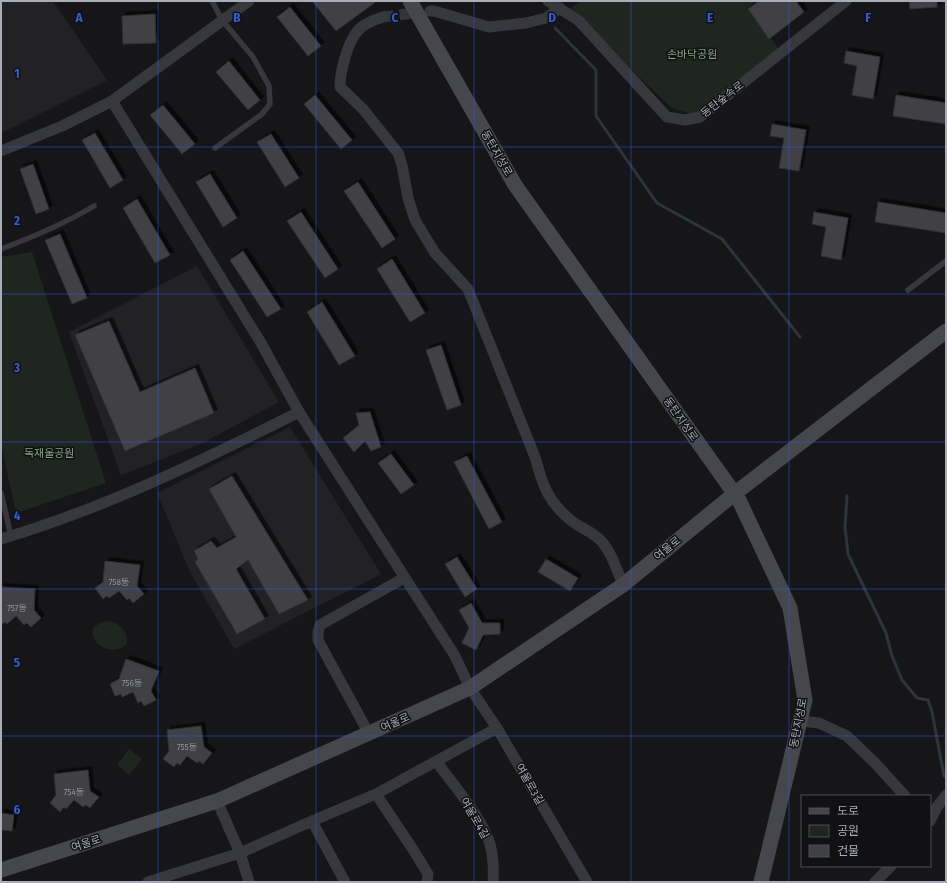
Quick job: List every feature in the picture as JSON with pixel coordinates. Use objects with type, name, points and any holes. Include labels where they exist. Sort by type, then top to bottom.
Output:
[{"type":"street","points":[[1,151],[62,126],[112,101],[249,1]]},
{"type":"street","name":"동탄지성로","points":[[410,1],[516,185],[739,500],[790,608],[805,700],[761,882]]},
{"type":"street","name":"동탄숲속로","points":[[548,1],[580,21],[667,117],[684,120],[700,117],[846,1]]},
{"type":"street","points":[[430,11],[489,27],[526,23],[546,18],[560,8]]},
{"type":"street","points":[[383,17],[371,21],[356,32],[345,57],[340,76],[340,87],[363,109],[398,153],[402,165],[408,198],[416,220],[435,253],[468,288],[535,457],[542,481],[549,497],[562,512],[574,522],[590,531],[603,543],[614,561],[623,585]]},
{"type":"street","name":"여울로3길","points":[[112,101],[261,344],[299,412],[455,656],[470,688],[497,728],[584,881]]},
{"type":"street","name":"여울로","points":[[1,870],[218,801],[470,688],[623,585],[734,494],[946,331]]},
{"type":"street","points":[[6,537],[103,504],[218,453],[299,412]]},
{"type":"street","name":"여울로","points":[[369,734],[318,640],[318,632],[320,625],[404,578]]},
{"type":"street","points":[[800,720],[819,723],[847,736],[876,764],[904,795]]},
{"type":"street","points":[[148,882],[178,878],[240,854],[376,794],[497,728]]},
{"type":"street","name":"여울로4길","points":[[437,762],[474,813],[488,838],[494,868],[493,882]]},
{"type":"street","points":[[376,794],[428,874],[427,882]]},
{"type":"street","points":[[931,818],[946,794]]},
{"type":"street","points":[[218,801],[240,854],[249,882]]},
{"type":"street","points":[[312,821],[344,882]]},
{"type":"street","points":[[875,882],[890,867]]},
{"type":"lane","points":[[212,1],[222,20],[253,57],[269,86],[270,104],[262,114],[215,148]]},
{"type":"lane","points":[[1,249],[72,220],[94,206]]},
{"type":"lane","points":[[908,290],[946,261]]},
{"type":"lane","points":[[1,493],[6,537]]},
{"type":"shaded area","points":[[1,1],[53,1],[107,80],[1,133]]},
{"type":"shaded area","points":[[197,266],[279,402],[201,444],[121,475],[69,332]]},
{"type":"shaded area","points":[[290,427],[381,574],[234,649],[190,572],[157,493]]},
{"type":"green space","name":"손바닥공원","points":[[580,1],[757,1],[748,9],[779,49],[700,117],[672,108],[579,21],[570,9]]},
{"type":"green space","name":"독재울공원","points":[[32,252],[106,483],[16,513],[1,445],[1,257]]},
{"type":"green space","points":[[108,621],[120,626],[125,632],[127,644],[122,648],[104,648],[95,641],[93,628],[100,623]]},
{"type":"green space","points":[[129,749],[142,759],[129,775],[117,765]]},
{"type":"building","points":[[312,1],[377,1],[336,31]]},
{"type":"building","points":[[759,1],[796,1],[804,12],[769,39],[748,9]]},
{"type":"building","points":[[909,1],[937,1],[937,7],[910,9]]},
{"type":"building","points":[[290,7],[321,46],[308,56],[277,17]]},
{"type":"building","points":[[155,14],[156,43],[123,44],[122,16]]},
{"type":"building","points":[[846,51],[880,57],[873,99],[852,95],[857,66],[844,63]]},
{"type":"building","points":[[229,61],[260,100],[248,110],[216,72]]},
{"type":"building","points":[[315,95],[352,140],[341,149],[304,104]]},
{"type":"building","points":[[896,95],[946,103],[946,124],[893,116]]},
{"type":"building","points":[[163,105],[195,144],[182,154],[150,115]]},
{"type":"building","points":[[772,124],[806,130],[799,171],[779,168],[784,138],[770,136]]},
{"type":"building","points":[[95,133],[123,180],[110,188],[82,140]]},
{"type":"building","points":[[271,134],[299,178],[285,187],[257,142]]},
{"type":"building","points":[[33,164],[49,209],[36,214],[20,169]]},
{"type":"building","points":[[210,174],[237,218],[223,227],[196,182]]},
{"type":"building","points":[[358,182],[395,239],[382,248],[344,191]]},
{"type":"building","points":[[137,199],[170,255],[155,263],[123,208]]},
{"type":"building","points":[[878,202],[946,213],[946,233],[875,222]]},
{"type":"building","points":[[301,212],[338,269],[325,278],[287,221]]},
{"type":"building","points":[[814,212],[848,218],[841,260],[821,256],[826,227],[812,224]]},
{"type":"building","points":[[60,234],[87,298],[72,304],[45,240]]},
{"type":"building","points":[[243,251],[281,309],[267,317],[230,260]]},
{"type":"building","points":[[392,259],[425,313],[410,322],[377,269]]},
{"type":"building","points":[[322,302],[355,356],[339,365],[307,312]]},
{"type":"building","points":[[109,321],[140,392],[195,368],[214,413],[125,451],[75,335]]},
{"type":"building","points":[[441,345],[461,405],[447,410],[426,350]]},
{"type":"building","points":[[370,412],[381,447],[371,451],[365,441],[354,452],[343,438],[359,425],[356,413]]},
{"type":"building","points":[[391,454],[414,485],[401,494],[378,463]]},
{"type":"building","points":[[467,456],[502,522],[489,529],[454,462]]},
{"type":"building","points":[[232,476],[308,600],[279,614],[248,560],[236,569],[265,619],[237,634],[195,562],[198,559],[194,551],[211,541],[217,548],[236,537],[209,489]]},
{"type":"building","points":[[457,557],[477,589],[465,597],[445,564]]},
{"type":"building","points":[[546,559],[578,578],[570,591],[538,572]]},
{"type":"building","points":[[105,561],[140,565],[137,586],[144,594],[133,603],[129,598],[127,600],[119,591],[109,598],[107,596],[103,599],[95,588],[103,582]]},
{"type":"building","points":[[1,587],[35,589],[34,610],[41,618],[31,627],[27,623],[24,625],[16,616],[7,624],[5,622],[1,625]]},
{"type":"building","points":[[471,603],[482,623],[500,623],[500,634],[483,635],[476,650],[462,643],[469,628],[459,610]]},
{"type":"building","points":[[126,659],[159,671],[151,691],[156,700],[144,706],[141,701],[138,703],[133,692],[122,697],[121,694],[115,696],[110,684],[119,679]]},
{"type":"building","points":[[201,726],[204,747],[212,753],[203,764],[199,761],[197,763],[187,756],[180,765],[177,763],[174,767],[163,759],[169,751],[167,730]]},
{"type":"building","points":[[88,770],[90,791],[99,797],[90,808],[86,805],[83,807],[74,800],[66,809],[64,807],[60,812],[50,803],[56,795],[54,774]]},
{"type":"building","points":[[1,813],[14,815],[12,831],[1,830]]},
{"type":"waterway","points":[[555,28],[596,70],[596,116],[657,203],[722,239],[800,337]]},
{"type":"waterway","points":[[847,496],[845,527],[848,554],[886,633],[892,656],[902,680],[917,698],[928,700],[932,712],[944,776]]},
{"type":"tunnel","points":[[383,17],[422,12]]}]
